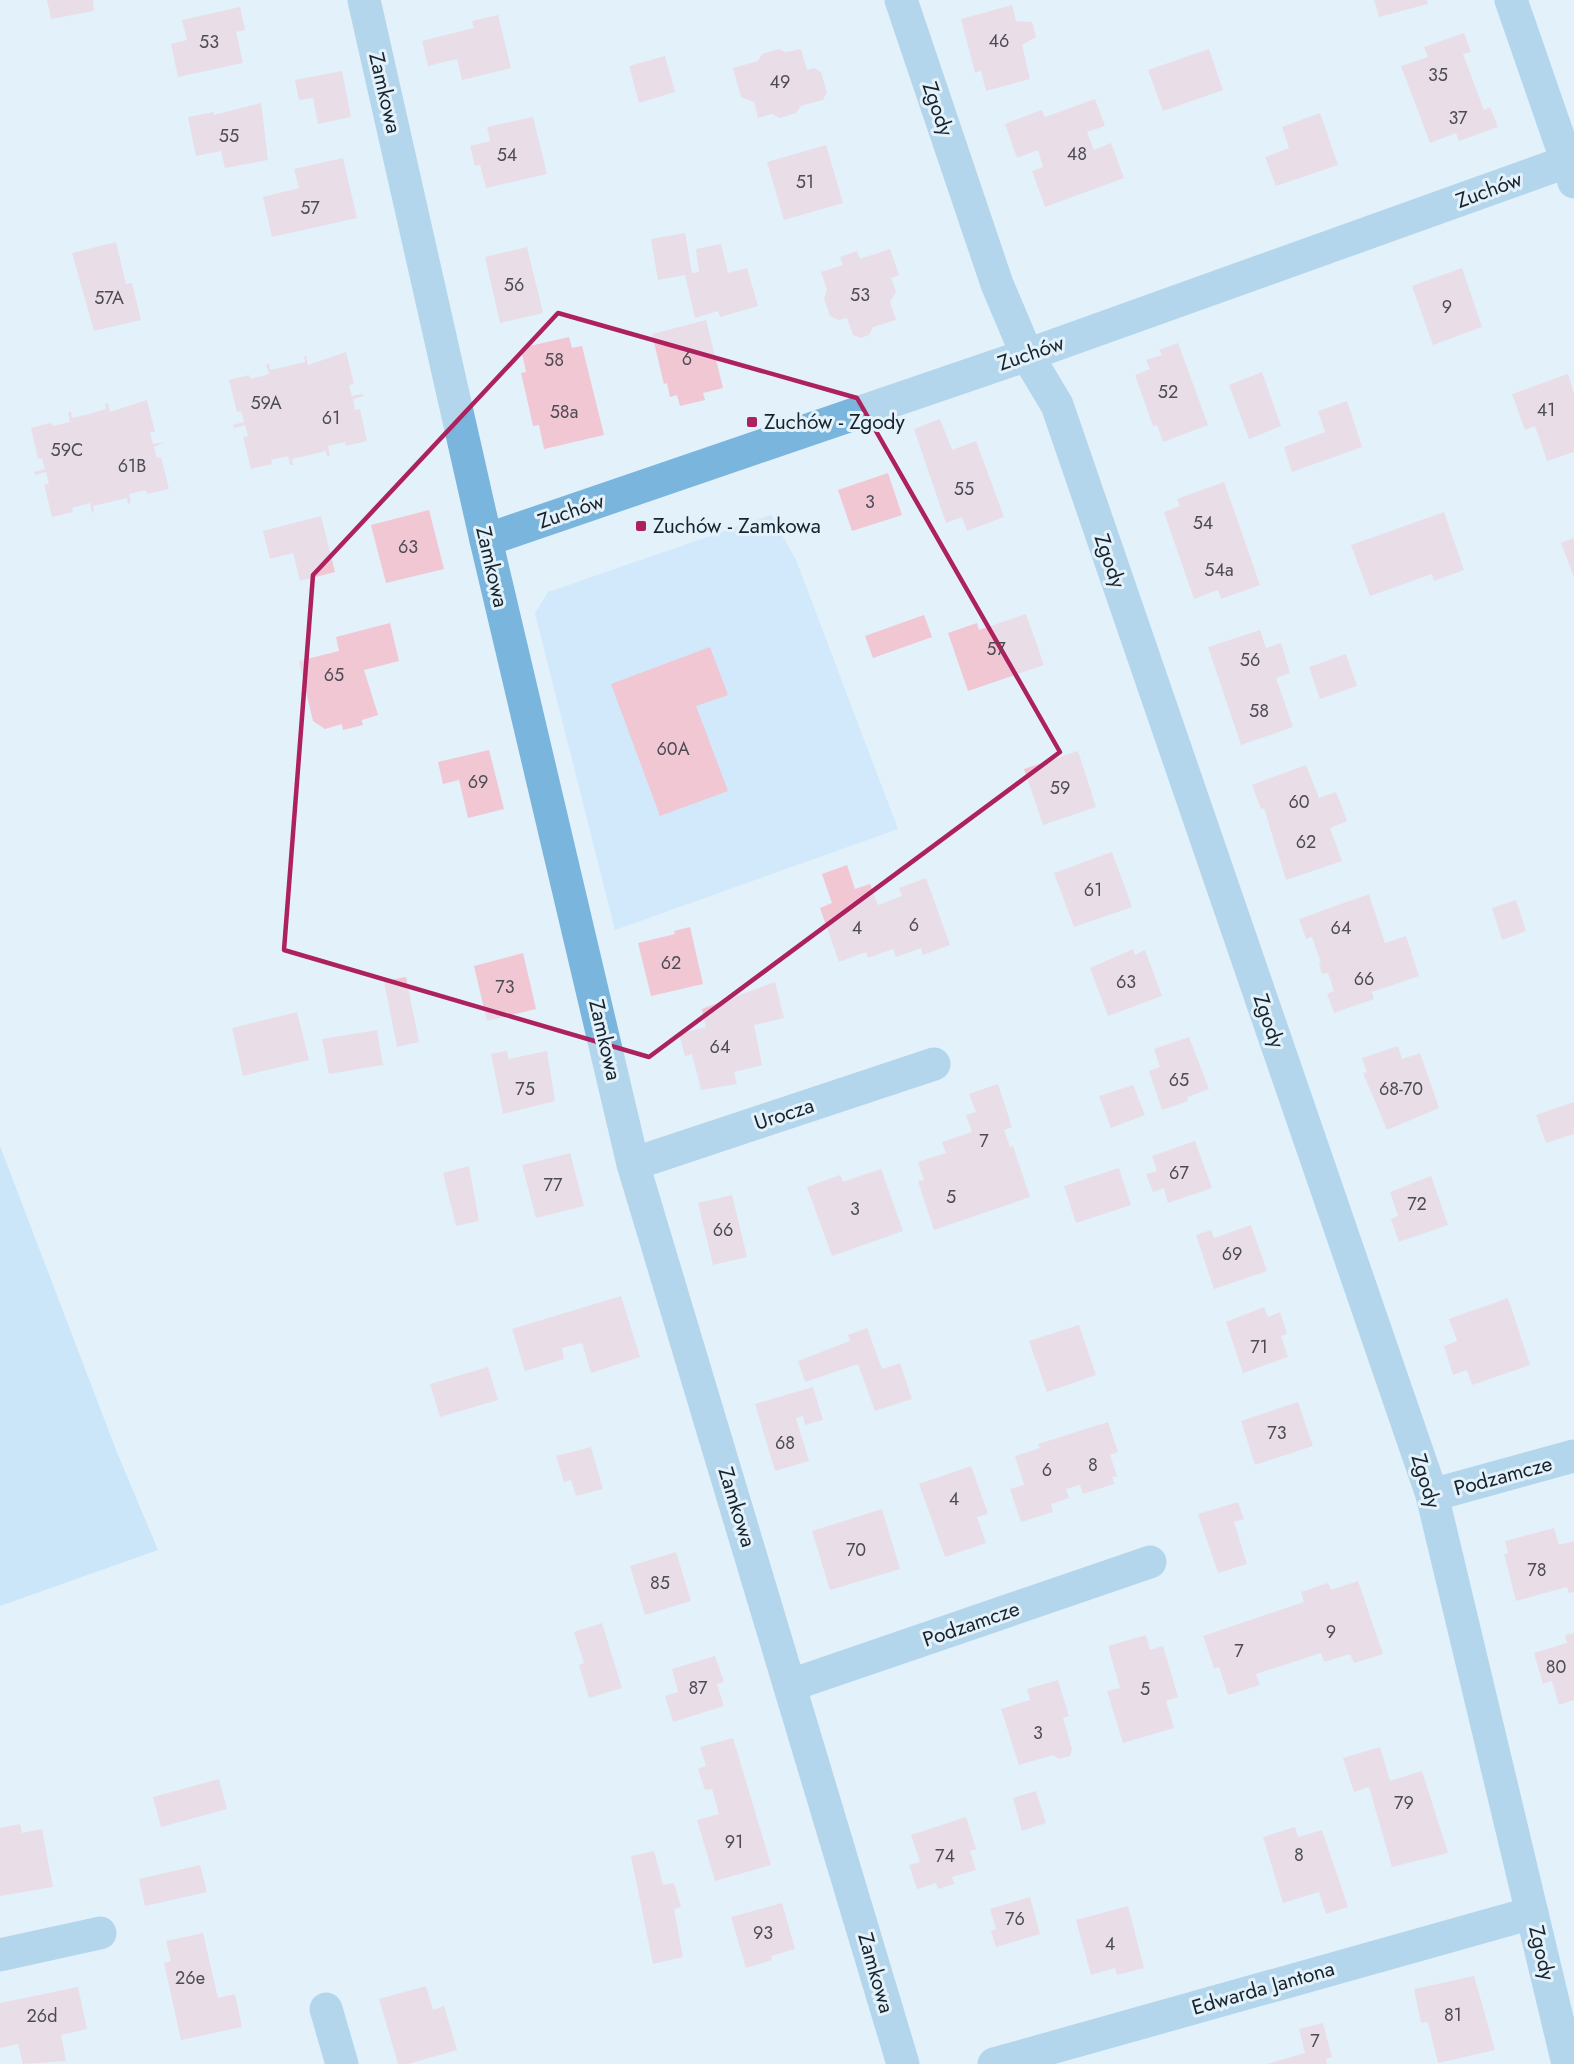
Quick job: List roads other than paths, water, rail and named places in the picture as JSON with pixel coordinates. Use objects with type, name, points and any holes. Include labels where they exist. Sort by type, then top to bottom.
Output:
[{"type":"street","name":"Zamkowa","points":[[364,0],[486,540],[633,1164],[903,2064]]},
{"type":"street","name":"Zgody","points":[[901,0],[997,284],[1027,355],[1057,405],[1432,1494],[1568,2064]]},
{"type":"street","points":[[1511,0],[1572,168]]},
{"type":"street","name":"Zuchów","points":[[486,540],[1572,168]]},
{"type":"street","name":"Urocza","points":[[633,1164],[934,1064]]},
{"type":"street","name":"Podzamcze","points":[[1432,1494],[1574,1456]]},
{"type":"street","name":"Podzamcze","points":[[791,1685],[1150,1562]]},
{"type":"street","name":"Edwarda Jantona","points":[[994,2064],[1532,1913]]},
{"type":"street","points":[[0,1955],[100,1933]]},
{"type":"street","points":[[326,2009],[342,2064]]},
{"type":"place","name":"Zuchów - Zgody","points":[[752,422]]},
{"type":"place","name":"Zuchów - Zamkowa","points":[[641,526]]}]
